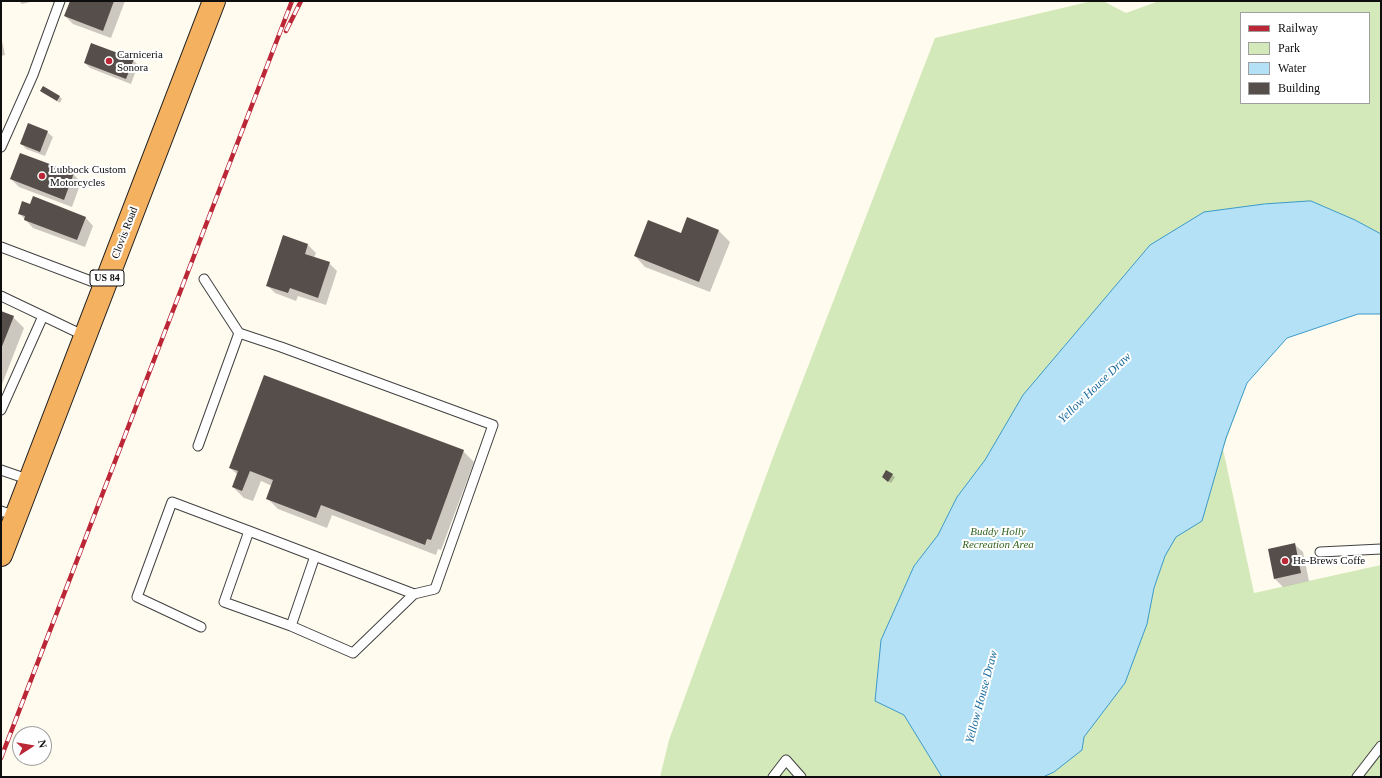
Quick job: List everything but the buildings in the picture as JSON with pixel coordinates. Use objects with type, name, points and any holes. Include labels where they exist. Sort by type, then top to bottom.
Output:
[{"type":"highway","name":"Clovis Road","points":[[1,555],[8,514],[30,480],[214,1]]},
{"type":"lane","points":[[1,147],[33,74],[60,1]]},
{"type":"lane","points":[[1,247],[104,286]]},
{"type":"lane","points":[[204,279],[238,333],[281,347],[494,425],[435,589],[414,594],[353,653],[291,626],[224,602],[249,531]]},
{"type":"lane","points":[[1,296],[85,336]]},
{"type":"lane","points":[[1,410],[43,316]]},
{"type":"lane","points":[[198,446],[238,333]]},
{"type":"lane","points":[[1,470],[30,480]]},
{"type":"lane","points":[[201,627],[138,597],[172,502],[414,594]]},
{"type":"lane","points":[[1320,552],[1381,549]]},
{"type":"lane","points":[[291,626],[315,556]]},
{"type":"lane","points":[[1357,777],[1381,746]]},
{"type":"lane","points":[[773,777],[786,760],[801,777]]},
{"type":"green space","name":"Buddy Holly Recreation Area","points":[[1092,1],[1103,1],[1126,13],[1159,1],[1381,1],[1381,314],[1358,314],[1287,338],[1247,383],[1223,449],[1254,593],[1381,565],[1381,777],[660,777],[669,740],[773,457],[935,38]]},
{"type":"water","name":"Yellow House Draw","points":[[1311,201],[1355,220],[1381,234],[1381,314],[1358,314],[1287,338],[1247,383],[1226,438],[1202,521],[1176,537],[1165,556],[1154,588],[1147,624],[1125,683],[1084,737],[1082,750],[1054,772],[1043,777],[942,777],[904,715],[875,701],[881,640],[914,566],[938,535],[957,497],[985,460],[1023,395],[1150,245],[1204,212],[1264,204]]},
{"type":"railway","points":[[1,758],[292,1]]},
{"type":"railway","points":[[286,31],[301,1]]},
{"type":"place","name":"Carniceria Sonora","points":[[109,61]]},
{"type":"place","name":"Lubbock Custom Motorcycles","points":[[42,176]]},
{"type":"place","name":"He-Brews Coffe","points":[[1285,561]]}]
